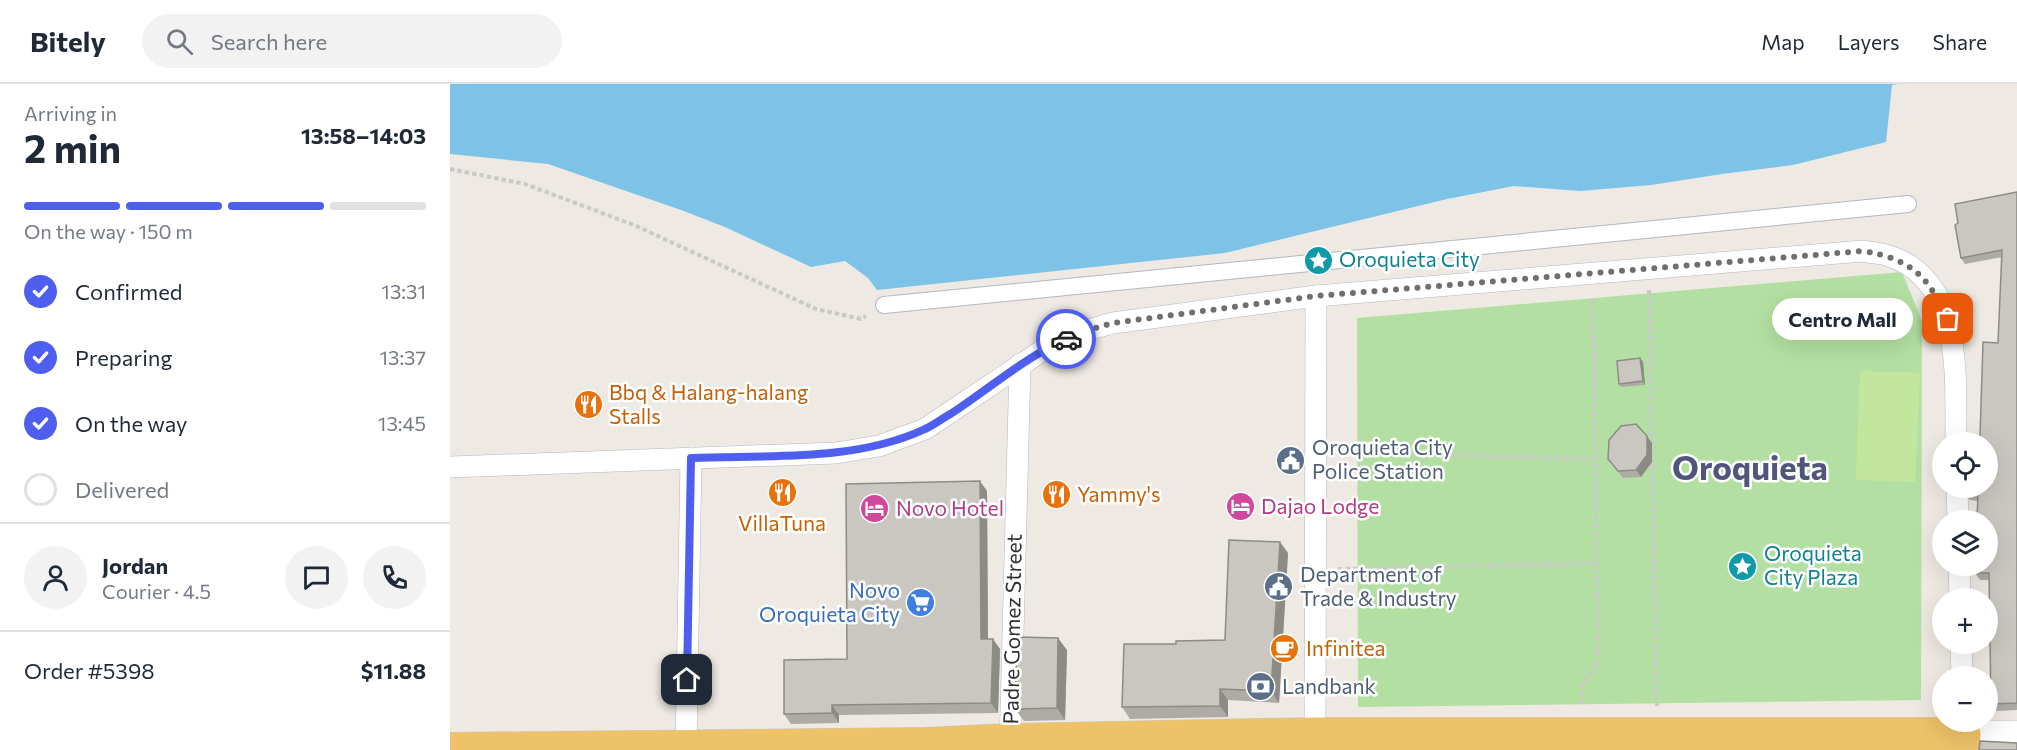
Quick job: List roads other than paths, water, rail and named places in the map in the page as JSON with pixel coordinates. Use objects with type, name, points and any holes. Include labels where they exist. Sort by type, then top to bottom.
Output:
[{"type":"highway","points":[[450,749],[1315,742],[1582,734],[1963,735]]},
{"type":"street","points":[[884,304],[1908,204]]},
{"type":"street","points":[[450,467],[836,453],[879,446],[925,429],[1049,346],[1081,332],[1113,323],[1316,296],[1863,251],[1887,255],[1907,265],[1923,278],[1938,297],[1948,319],[1955,356],[1956,432]]},
{"type":"street","points":[[1315,742],[1316,296]]},
{"type":"street","name":"Padre Gomez Street","points":[[1011,745],[1020,364]]},
{"type":"street","points":[[686,748],[691,458]]},
{"type":"street","points":[[1963,735],[2017,734]]},
{"type":"water","points":[[450,84],[1898,84],[1892,85],[1886,142],[1793,165],[1651,185],[1580,191],[1514,186],[1447,199],[1225,253],[877,290],[868,278],[845,261],[811,267],[725,227],[548,164],[450,154]]},
{"type":"place","name":"Oroquieta City","points":[[1318,260]]},
{"type":"place","name":"Centro Mall","points":[[1948,319]]},
{"type":"place","name":"Bbq & Halang-halang Stalls","points":[[588,405]]},
{"type":"place","name":"Oroquieta City Police Station","points":[[1291,460]]},
{"type":"place","name":"VillaTuna","points":[[782,493]]},
{"type":"place","name":"Yammy's","points":[[1056,495]]},
{"type":"place","name":"Dajao Lodge","points":[[1240,507]]},
{"type":"place","name":"Novo Hotel","points":[[875,509]]},
{"type":"place","name":"Oroquieta City Plaza","points":[[1743,566]]},
{"type":"place","name":"Department of Trade & Industry","points":[[1279,587]]},
{"type":"place","name":"Novo Oroquieta City","points":[[921,603]]},
{"type":"place","name":"Infinitea","points":[[1285,649]]},
{"type":"place","name":"Landbank","points":[[1261,687]]},
{"type":"district","name":"Oroquieta","points":[[1750,468]]}]
